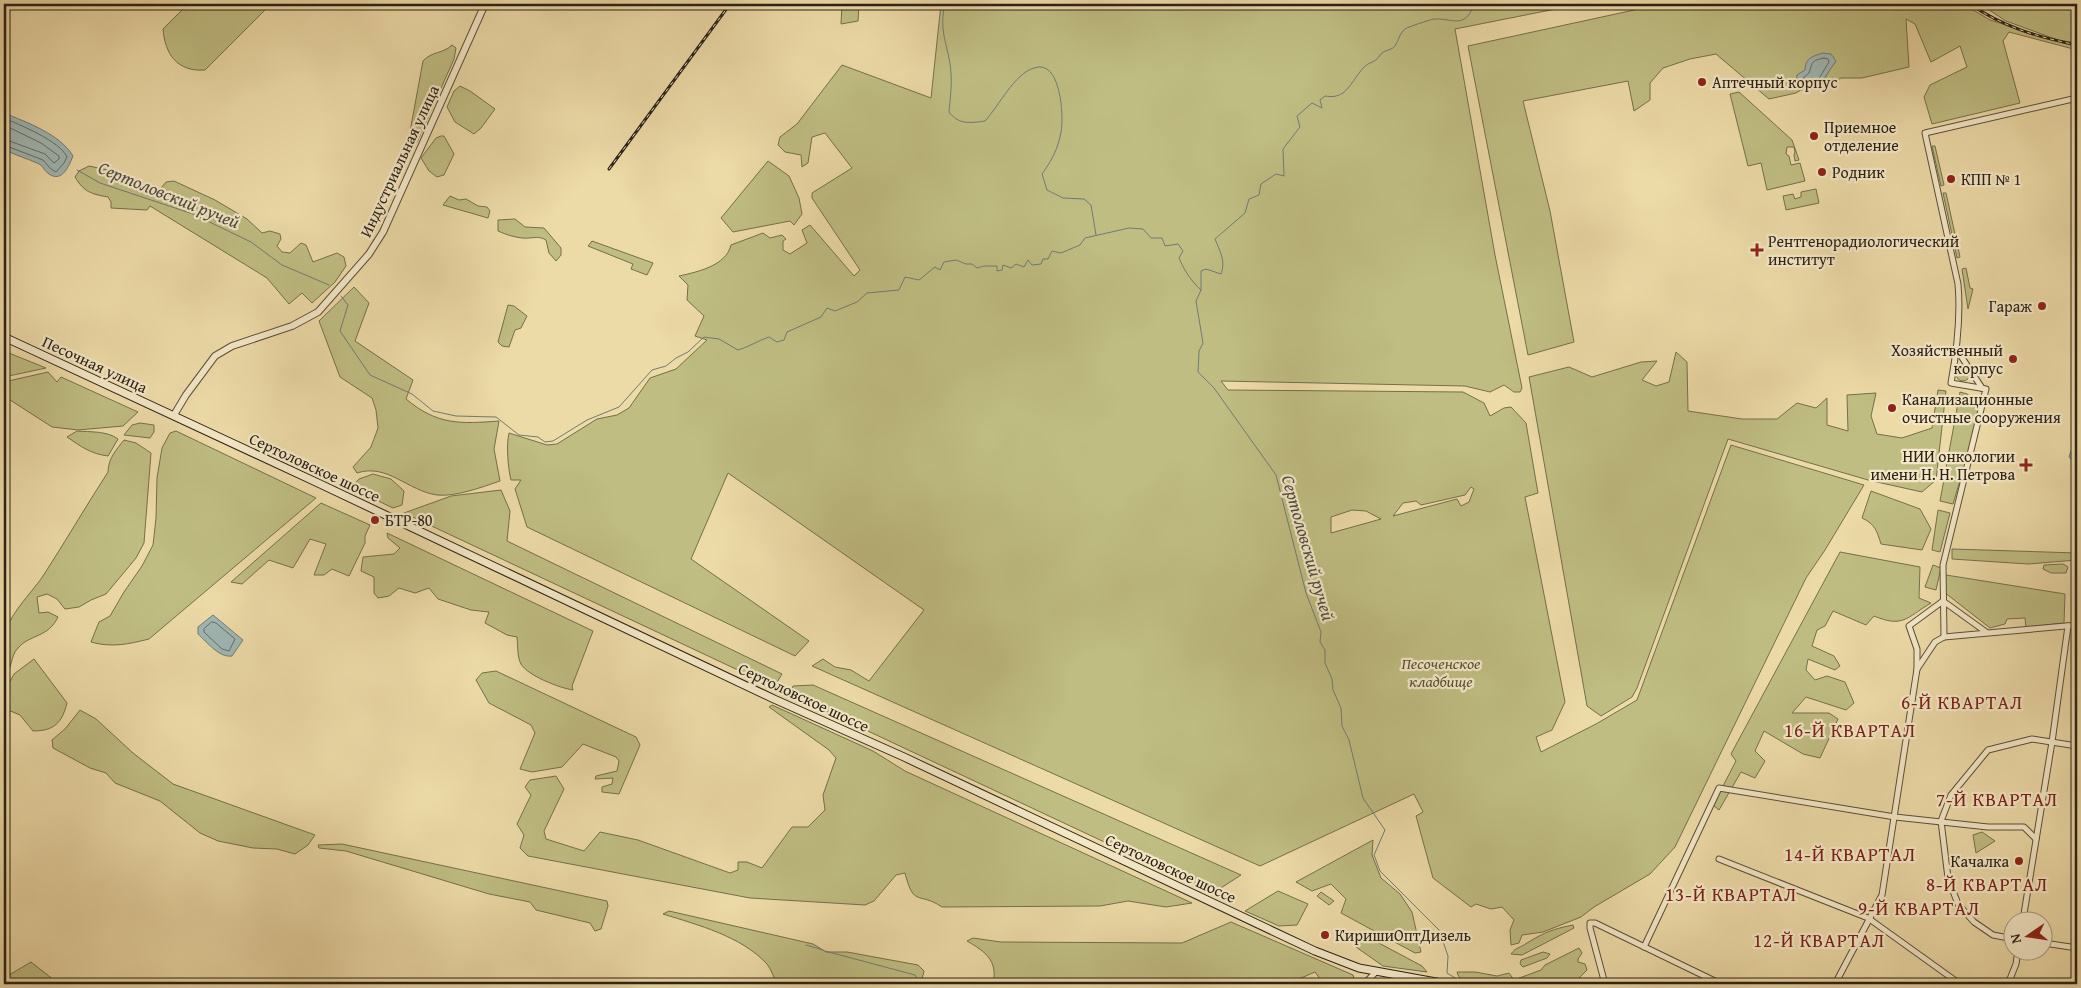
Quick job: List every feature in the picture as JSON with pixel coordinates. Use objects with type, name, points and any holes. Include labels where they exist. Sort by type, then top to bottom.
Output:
[{"type":"main road","name":"Песочная улица","points":[[4,337],[174,415]]},
{"type":"main road","name":"Сертоловское шоссе","points":[[174,415],[774,699],[1307,947],[1347,964],[1376,972],[1446,984]]},
{"type":"street","name":"Индустриальная улица","points":[[174,415],[186,395],[216,356],[232,346],[292,326],[318,312],[369,254],[383,232],[485,4]]},
{"type":"street","points":[[1982,388],[1951,383],[1957,350],[1960,308],[1958,284],[1925,133],[2077,98]]},
{"type":"street","points":[[1944,637],[1943,565],[1986,389],[1982,388],[1957,350]]},
{"type":"street","points":[[1943,601],[1986,632]]},
{"type":"street","points":[[1835,984],[1868,918],[1882,895],[1917,669],[1918,649],[1909,626],[1943,601]]},
{"type":"street","points":[[1917,669],[1935,642],[1944,637],[2077,625]]},
{"type":"street","points":[[2025,910],[2052,742],[2068,626]]},
{"type":"street","points":[[2004,937],[1994,935],[1974,922],[1958,904],[1948,878],[1941,821],[1951,795],[1968,771],[1988,750],[2032,739],[2077,746]]},
{"type":"street","points":[[1644,947],[1719,788],[1895,818],[1988,827],[2024,827],[2036,839]]},
{"type":"street","points":[[1719,859],[1868,918],[1960,984]]},
{"type":"street","points":[[1605,984],[1590,923],[1595,923],[1721,984]]},
{"type":"street","points":[[2054,945],[2077,948]]},
{"type":"street","points":[[2008,984],[2017,960]]},
{"type":"street","points":[[1364,984],[1376,972]]},
{"type":"street","points":[[1700,984],[1706,977]]},
{"type":"green space","points":[[188,4],[271,4],[205,70],[195,70],[187,68],[174,60],[166,46],[163,29]]},
{"type":"green space","points":[[842,4],[859,4],[858,21],[841,24]]},
{"type":"green space","name":"Песоченское кладбище","points":[[941,4],[1581,4],[1455,29],[1495,255],[1522,388],[1520,392],[1514,392],[1504,385],[1490,392],[1465,386],[1221,381],[1228,390],[1463,392],[1484,403],[1490,416],[1504,408],[1511,407],[1526,423],[1538,493],[1525,497],[1565,702],[1552,730],[1536,737],[1541,752],[1596,724],[1637,700],[1731,445],[1864,485],[1806,578],[1675,847],[1650,874],[1594,907],[1581,917],[1543,932],[1522,935],[1519,943],[1511,945],[1510,930],[1514,920],[1502,907],[1491,909],[1476,904],[1471,907],[1433,878],[1416,816],[1423,812],[1414,794],[1260,866],[812,666],[823,659],[835,667],[851,670],[869,681],[924,610],[728,473],[691,559],[809,641],[795,656],[527,527],[515,489],[521,480],[511,480],[510,475],[508,463],[509,433],[547,445],[557,444],[597,419],[617,415],[629,408],[650,378],[676,369],[707,340],[695,336],[704,316],[687,300],[688,285],[679,276],[710,267],[723,258],[731,245],[763,233],[770,238],[782,235],[786,239],[783,241],[783,250],[790,254],[807,243],[802,230],[810,225],[854,276],[860,270],[812,198],[812,193],[852,168],[825,133],[812,137],[808,163],[802,167],[801,155],[785,152],[778,145],[780,137],[797,124],[842,65],[931,98]],"holes":[[[1471,487],[1474,489],[1469,502],[1461,506],[1457,499],[1393,516],[1403,503],[1416,501],[1421,505],[1465,495]],[[1352,510],[1366,511],[1381,519],[1331,533],[1331,517]]]},
{"type":"green space","points":[[1662,4],[1963,4],[1990,20],[2077,47],[2077,50],[2009,32],[2003,41],[2020,103],[1932,124],[1924,97],[1930,85],[1967,67],[1960,46],[1931,62],[1915,24],[1906,19],[1909,67],[1862,78],[1841,78],[1821,91],[1828,72],[1805,70],[1796,81],[1801,90],[1796,93],[1769,99],[1716,54],[1690,59],[1663,68],[1650,83],[1650,100],[1634,111],[1628,81],[1523,101],[1550,211],[1574,342],[1528,355],[1468,46]]},
{"type":"green space","points":[[1980,4],[2077,4],[2077,43],[2058,40],[2006,21]]},
{"type":"green space","points":[[452,45],[456,48],[454,59],[417,142],[409,137],[423,61]]},
{"type":"green space","points":[[460,86],[495,109],[481,128],[474,134],[455,122],[447,107],[454,91]]},
{"type":"green space","points":[[1739,92],[1792,140],[1799,160],[1795,161],[1794,147],[1787,147],[1786,154],[1789,156],[1791,165],[1800,163],[1805,181],[1767,190],[1761,163],[1748,166],[1730,94]]},
{"type":"green space","points":[[444,136],[454,154],[444,175],[437,177],[429,171],[421,158],[436,138]]},
{"type":"green space","points":[[1932,146],[1935,146],[1944,185],[1941,186]]},
{"type":"green space","points":[[768,161],[789,176],[799,198],[802,214],[794,225],[790,221],[733,232],[721,218]]},
{"type":"green space","points":[[89,166],[113,171],[152,193],[157,193],[166,182],[174,181],[215,200],[247,219],[262,233],[270,231],[280,234],[281,239],[277,246],[282,252],[290,253],[301,243],[306,245],[313,262],[337,253],[344,257],[346,266],[335,282],[312,303],[302,293],[289,304],[267,278],[150,206],[147,210],[111,208],[111,202],[108,197],[88,192],[75,177],[79,171]]},
{"type":"green space","points":[[1816,189],[1819,203],[1786,210],[1783,196],[1793,194],[1795,199],[1801,197],[1801,192]]},
{"type":"green space","points":[[1943,193],[1946,193],[1960,257],[1957,258]]},
{"type":"green space","points":[[450,196],[459,200],[466,199],[478,206],[487,207],[490,211],[488,218],[443,205]]},
{"type":"green space","points":[[515,219],[525,227],[544,228],[561,248],[561,255],[556,261],[549,253],[546,240],[538,237],[516,237],[498,231],[498,220]]},
{"type":"green space","points":[[592,241],[653,263],[647,275],[631,269],[633,264],[588,246]]},
{"type":"green space","points":[[1966,268],[1970,288],[1973,289],[1968,309],[1962,269]]},
{"type":"green space","points":[[354,287],[369,303],[355,341],[413,380],[406,399],[428,414],[450,421],[499,421],[494,449],[500,481],[461,493],[437,495],[378,472],[357,473],[353,467],[371,447],[378,428],[376,410],[372,398],[340,377],[319,321]]},
{"type":"green space","points":[[508,305],[514,306],[527,316],[521,328],[515,330],[509,347],[502,346],[498,342]]},
{"type":"green space","points":[[4,351],[46,368],[4,377]]},
{"type":"green space","points":[[1676,352],[1687,362],[1688,411],[1742,419],[1777,419],[1797,403],[1816,408],[1827,398],[1827,425],[1848,431],[1847,395],[1876,393],[1871,416],[1877,434],[1902,438],[1932,428],[1938,390],[1946,391],[1936,480],[1922,492],[1868,480],[1728,439],[1637,688],[1632,697],[1601,716],[1587,706],[1529,377],[1569,367],[1592,377],[1641,362],[1657,361],[1642,380],[1656,386],[1669,382]]},
{"type":"green space","points":[[1963,367],[1968,369],[1970,374],[1968,379],[1963,381],[1958,379],[1956,374],[1958,369]]},
{"type":"green space","points":[[48,372],[57,382],[61,377],[138,412],[123,426],[78,430],[52,427],[4,396],[4,382]]},
{"type":"green space","points":[[1960,392],[1972,398],[1972,406],[1981,410],[1953,504],[1940,501]]},
{"type":"green space","points":[[140,423],[154,425],[154,432],[150,438],[124,435],[132,425]]},
{"type":"green space","points":[[77,431],[104,433],[118,439],[108,456],[102,455],[86,449],[67,437]]},
{"type":"green space","points":[[176,431],[316,498],[149,639],[113,645],[91,642],[99,622],[110,616],[153,545],[157,478],[162,448],[170,433]]},
{"type":"green space","points":[[124,440],[136,443],[151,453],[144,543],[136,558],[106,594],[79,607],[65,609],[57,599],[47,594],[37,597],[39,613],[48,612],[58,617],[49,629],[28,640],[15,651],[9,670],[4,676],[3,642],[10,620],[43,576],[108,472],[108,467],[115,451]]},
{"type":"green space","points":[[373,474],[391,479],[404,491],[402,505],[393,508],[351,488],[359,479]]},
{"type":"green space","points":[[501,490],[510,511],[507,541],[782,674],[774,687],[404,513],[451,496]]},
{"type":"green space","points":[[1871,491],[1920,509],[1931,529],[1922,550],[1881,544],[1875,528],[1862,518]]},
{"type":"green space","points":[[321,503],[370,525],[365,536],[365,543],[349,576],[332,569],[324,575],[314,575],[326,544],[310,539],[293,568],[269,560],[242,584],[231,582]]},
{"type":"green space","points":[[1938,510],[1950,513],[1940,552],[1932,550]]},
{"type":"green space","points":[[387,533],[593,631],[572,686],[573,690],[560,687],[530,673],[521,664],[517,637],[507,635],[485,623],[489,612],[471,610],[438,599],[429,588],[415,593],[399,588],[389,596],[378,598],[374,593],[374,577],[361,571],[363,557],[394,554],[400,548],[388,538]]},
{"type":"green space","points":[[1952,549],[2077,553],[2077,560],[2028,564],[1952,559]]},
{"type":"green space","points":[[1840,552],[1920,567],[1919,598],[1931,603],[1904,620],[1884,620],[1874,616],[1866,625],[1833,611],[1825,626],[1817,630],[1812,646],[1834,656],[1840,666],[1835,670],[1808,659],[1806,670],[1815,680],[1827,676],[1845,682],[1854,703],[1846,710],[1806,697],[1792,713],[1829,713],[1838,719],[1820,758],[1803,754],[1764,731],[1755,751],[1765,761],[1755,778],[1741,772],[1719,810],[1713,805],[1736,761],[1731,754]]},
{"type":"green space","points":[[2063,564],[2068,567],[2066,573],[2051,573],[2043,569],[2044,565]]},
{"type":"green space","points":[[1933,565],[1941,568],[1936,590],[1925,587]]},
{"type":"green space","points":[[1946,575],[2065,594],[2064,623],[2026,627],[2025,618],[2007,619],[2005,624],[1990,628],[1944,592]]},
{"type":"green space","points":[[34,659],[67,703],[60,721],[52,727],[40,731],[33,731],[20,715],[8,710],[4,693],[14,674]]},
{"type":"green space","points":[[496,671],[636,737],[640,745],[619,794],[602,792],[602,787],[612,784],[613,778],[595,779],[596,776],[617,771],[619,761],[616,757],[583,744],[562,767],[532,772],[520,769],[535,733],[531,725],[489,703],[476,680],[482,673]]},
{"type":"green space","points":[[813,685],[1241,875],[1213,893],[789,694],[793,686]]},
{"type":"green space","points":[[772,705],[873,751],[905,771],[1192,903],[1166,907],[1128,901],[1100,906],[942,907],[914,895],[905,873],[896,875],[874,901],[865,905],[750,898],[528,856],[520,848],[524,835],[517,824],[531,795],[525,787],[530,780],[556,776],[564,789],[544,831],[546,839],[584,851],[600,832],[638,840],[730,873],[738,870],[738,862],[747,862],[762,868],[792,827],[808,827],[825,810],[823,795],[836,758],[829,750],[769,707]]},
{"type":"green space","points":[[80,710],[96,719],[133,753],[173,784],[315,835],[308,845],[295,854],[277,849],[253,848],[218,841],[200,833],[160,801],[115,783],[106,773],[90,768],[53,748],[52,740],[65,729]]},
{"type":"green space","points":[[1982,832],[1995,841],[1976,853],[1973,835]]},
{"type":"green space","points":[[1373,840],[1372,855],[1381,878],[1400,894],[1412,912],[1421,952],[1415,953],[1341,913],[1346,899],[1331,884],[1312,891],[1296,882]]},
{"type":"green space","points":[[342,844],[607,901],[608,906],[601,929],[595,931],[590,923],[536,910],[530,902],[489,894],[346,851],[319,848],[318,845]]},
{"type":"green space","points":[[1278,891],[1308,904],[1297,925],[1279,926],[1245,911]]},
{"type":"green space","points":[[1321,892],[1334,901],[1329,905],[1317,896]]},
{"type":"green space","points":[[669,911],[813,944],[826,952],[847,952],[918,965],[924,971],[921,984],[777,984],[767,964],[757,954],[718,933],[663,914]]},
{"type":"green space","points":[[1231,922],[1353,975],[1355,981],[1352,984],[1322,984],[1315,972],[1287,984],[984,984],[994,978],[993,965],[983,951],[967,941],[973,938],[1001,942],[1182,943]]},
{"type":"green space","points":[[1573,925],[1574,928],[1522,955],[1511,954],[1516,949],[1544,934]]},
{"type":"green space","points":[[1362,934],[1422,966],[1427,972],[1383,966],[1356,947]]},
{"type":"green space","points":[[1579,948],[1582,953],[1578,962],[1585,964],[1587,970],[1575,984],[1472,984],[1461,979],[1457,972],[1475,972],[1497,976],[1509,973],[1514,980],[1541,970],[1545,965]]},
{"type":"green space","points":[[1543,952],[1550,954],[1547,958],[1523,967],[1520,964],[1521,960]]},
{"type":"green space","points":[[31,962],[59,984],[4,984],[4,978]]},
{"type":"water","points":[[1823,53],[1831,54],[1836,61],[1817,89],[1801,90],[1796,81],[1797,75],[1805,70],[1806,63],[1810,58]]},
{"type":"water","points":[[4,113],[51,135],[67,148],[73,156],[61,175],[54,176],[47,173],[39,164],[4,149]]},
{"type":"water","points":[[2077,447],[2077,466],[2069,457],[2071,451]]},
{"type":"water","points":[[213,615],[243,640],[232,656],[222,655],[198,634],[198,627]]},
{"type":"waterway","points":[[945,4],[943,31],[950,63],[951,78],[949,112],[961,121],[985,121],[1013,83],[1027,71],[1043,67],[1050,72],[1059,91],[1062,125],[1060,138],[1052,159],[1042,174],[1047,190],[1063,198],[1084,199],[1091,205],[1096,235]]},
{"type":"waterway","points":[[1201,290],[1201,271],[1206,269],[1221,274],[1222,256],[1215,239],[1245,213],[1249,199],[1259,195],[1261,184],[1276,174],[1284,176],[1283,149],[1300,127],[1297,116],[1312,103],[1322,108],[1320,100],[1325,96],[1343,93],[1367,64],[1394,47],[1405,29],[1434,19],[1462,20],[1467,17],[1474,4],[1476,4]]},
{"type":"waterway","name":"Сертоловский ручей","points":[[77,170],[100,183],[193,214],[251,242],[282,265],[329,285]]},
{"type":"waterway","name":"Сертоловский ручей","points":[[341,296],[348,305],[340,331],[370,375],[412,394],[433,411],[456,416],[496,417],[519,435],[538,437],[545,442],[553,441],[587,420],[619,407],[652,370],[666,366],[688,352],[704,337],[719,339],[738,350],[769,337],[777,342],[784,340],[787,332],[821,317],[827,308],[835,311],[857,302],[867,293],[899,290],[905,277],[919,280],[935,267],[940,270],[944,262],[956,260],[972,264],[977,268],[997,266],[997,271],[1002,270],[1003,265],[1011,268],[1016,264],[1024,267],[1028,260],[1032,265],[1041,264],[1043,259],[1048,259],[1052,251],[1061,253],[1080,245],[1085,238],[1129,228],[1143,229],[1151,238],[1162,238],[1165,246],[1178,244],[1183,251],[1179,258],[1183,267],[1201,290],[1196,301],[1203,343],[1199,351],[1198,372],[1214,388],[1276,475],[1306,593],[1321,632],[1320,642],[1325,650],[1325,663],[1332,679],[1333,690],[1341,708],[1342,726],[1349,740],[1363,798],[1385,830],[1374,855],[1380,871],[1439,930],[1448,956],[1447,973],[1457,979],[1458,984]]},
{"type":"waterway","points":[[806,945],[823,950]]},
{"type":"waterway","points":[[825,951],[915,975],[919,984]]},
{"type":"railway","points":[[609,169],[730,4]]},
{"type":"railway","points":[[1970,4],[1995,19],[2021,30],[2077,45]]},
{"type":"place","name":"Аптечный корпус","points":[[1702,82]]},
{"type":"place","name":"Приемное отделение","points":[[1814,136]]},
{"type":"place","name":"Родник","points":[[1822,172]]},
{"type":"place","name":"КПП № 1","points":[[1951,179]]},
{"type":"place","name":"Рентгенорадиологический институт","points":[[1757,250]]},
{"type":"place","name":"Гараж","points":[[2042,306]]},
{"type":"place","name":"Хозяйственный корпус","points":[[2013,359]]},
{"type":"place","name":"Канализационные очистные сооружения","points":[[1892,408]]},
{"type":"place","name":"НИИ онкологии имени Н. Н. Петрова","points":[[2026,465]]},
{"type":"place","name":"БТР-80","points":[[375,520]]},
{"type":"place","name":"Качалка","points":[[2019,861]]},
{"type":"place","name":"КиришиОптДизель","points":[[1325,935]]},
{"type":"district","name":"6-Й КВАРТАЛ","points":[[1962,702]]},
{"type":"district","name":"16-Й КВАРТАЛ","points":[[1850,730]]},
{"type":"district","name":"7-Й КВАРТАЛ","points":[[1997,799]]},
{"type":"district","name":"14-Й КВАРТАЛ","points":[[1850,854]]},
{"type":"district","name":"8-Й КВАРТАЛ","points":[[1987,884]]},
{"type":"district","name":"13-Й КВАРТАЛ","points":[[1731,894]]},
{"type":"district","name":"9-Й КВАРТАЛ","points":[[1919,908]]},
{"type":"district","name":"12-Й КВАРТАЛ","points":[[1819,940]]}]
